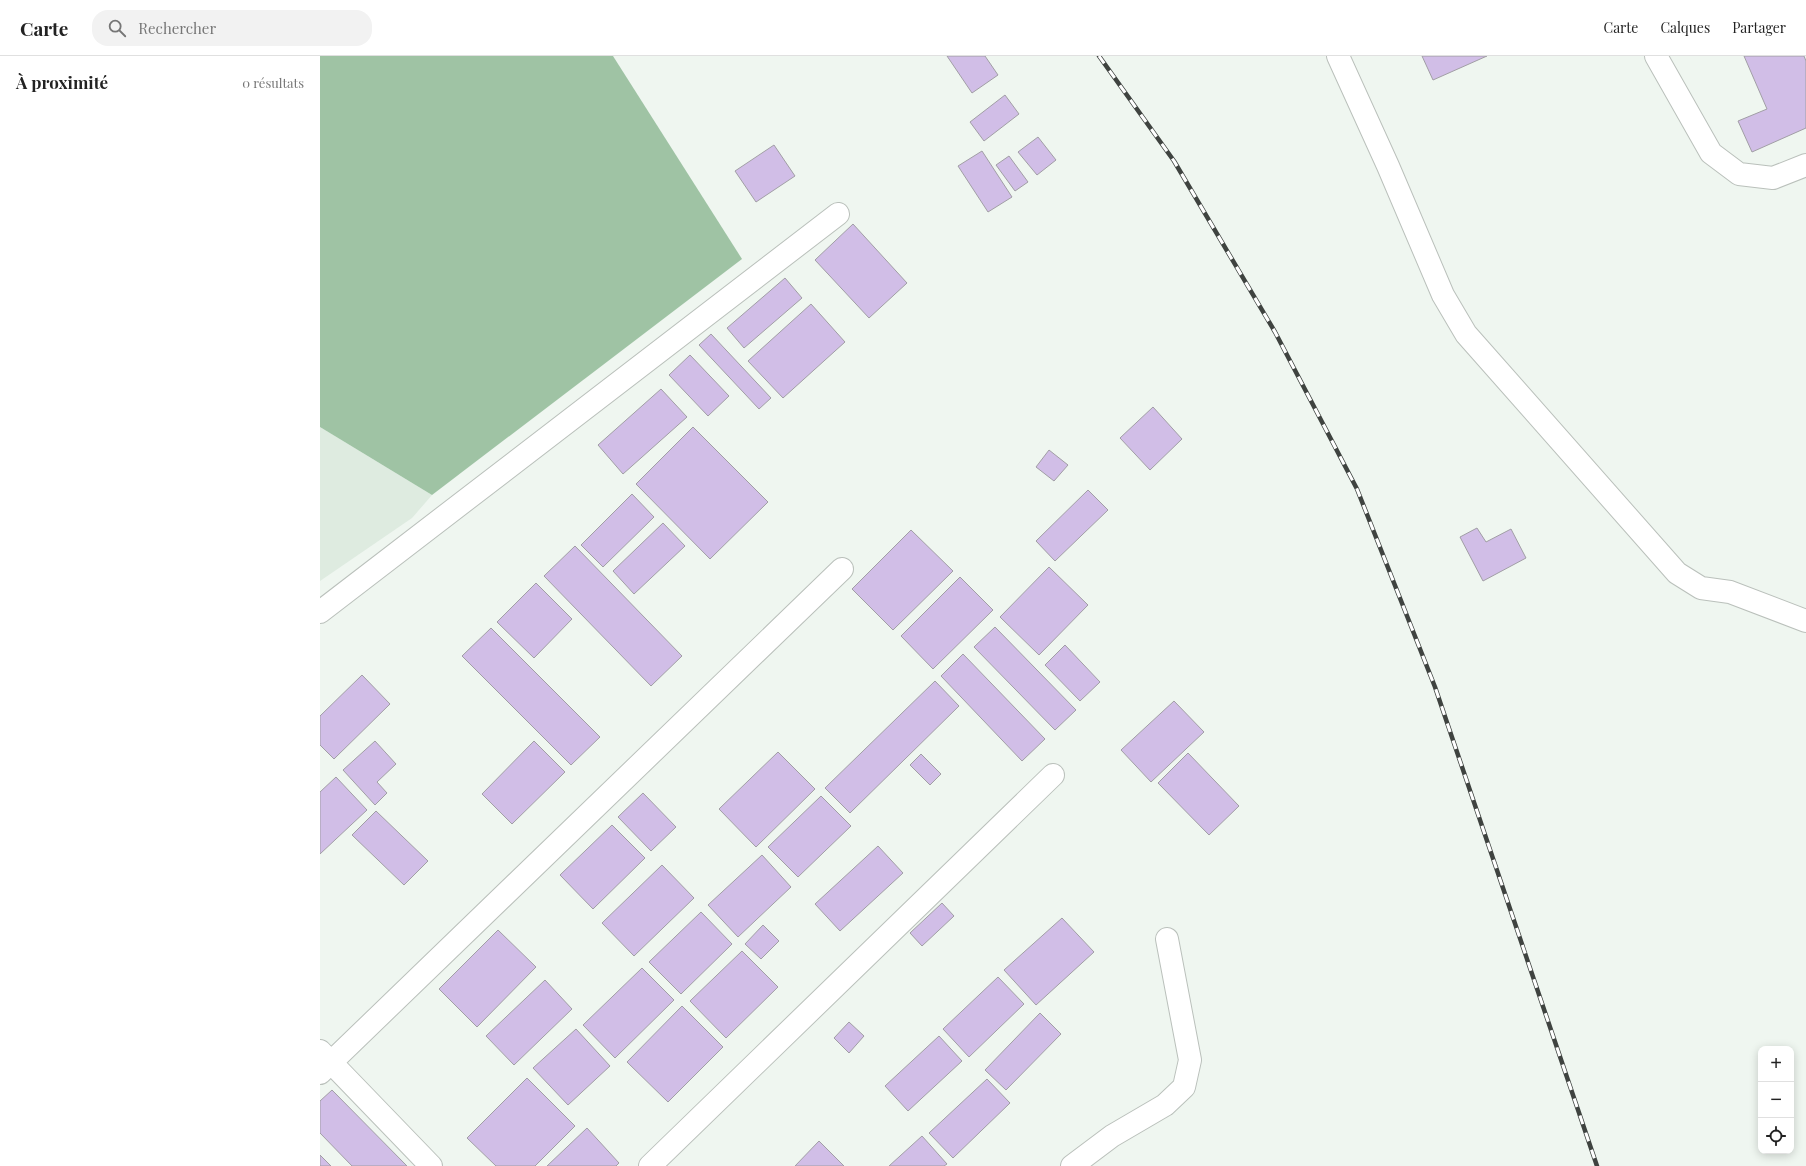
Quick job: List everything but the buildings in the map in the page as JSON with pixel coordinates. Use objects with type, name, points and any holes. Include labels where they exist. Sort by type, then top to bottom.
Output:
[{"type":"street","points":[[1338,56],[1388,166],[1443,295],[1466,334],[1677,573],[1701,588],[1730,592],[1806,621]]},
{"type":"street","points":[[1656,56],[1711,153],[1739,174],[1773,178],[1806,165]]},
{"type":"street","points":[[320,612],[838,214]]},
{"type":"street","points":[[431,1166],[324,1062],[842,569]]},
{"type":"street","points":[[650,1166],[1053,775]]},
{"type":"street","points":[[1072,1166],[1112,1136],[1165,1105],[1184,1087],[1190,1060],[1167,939]]},
{"type":"shaded area","points":[[320,427],[432,495],[412,518],[320,581]]},
{"type":"green space","points":[[320,56],[613,56],[742,259],[432,495],[320,427]]},
{"type":"railway","points":[[1099,56],[1174,161],[1275,332],[1357,489],[1435,687],[1597,1166]]}]
